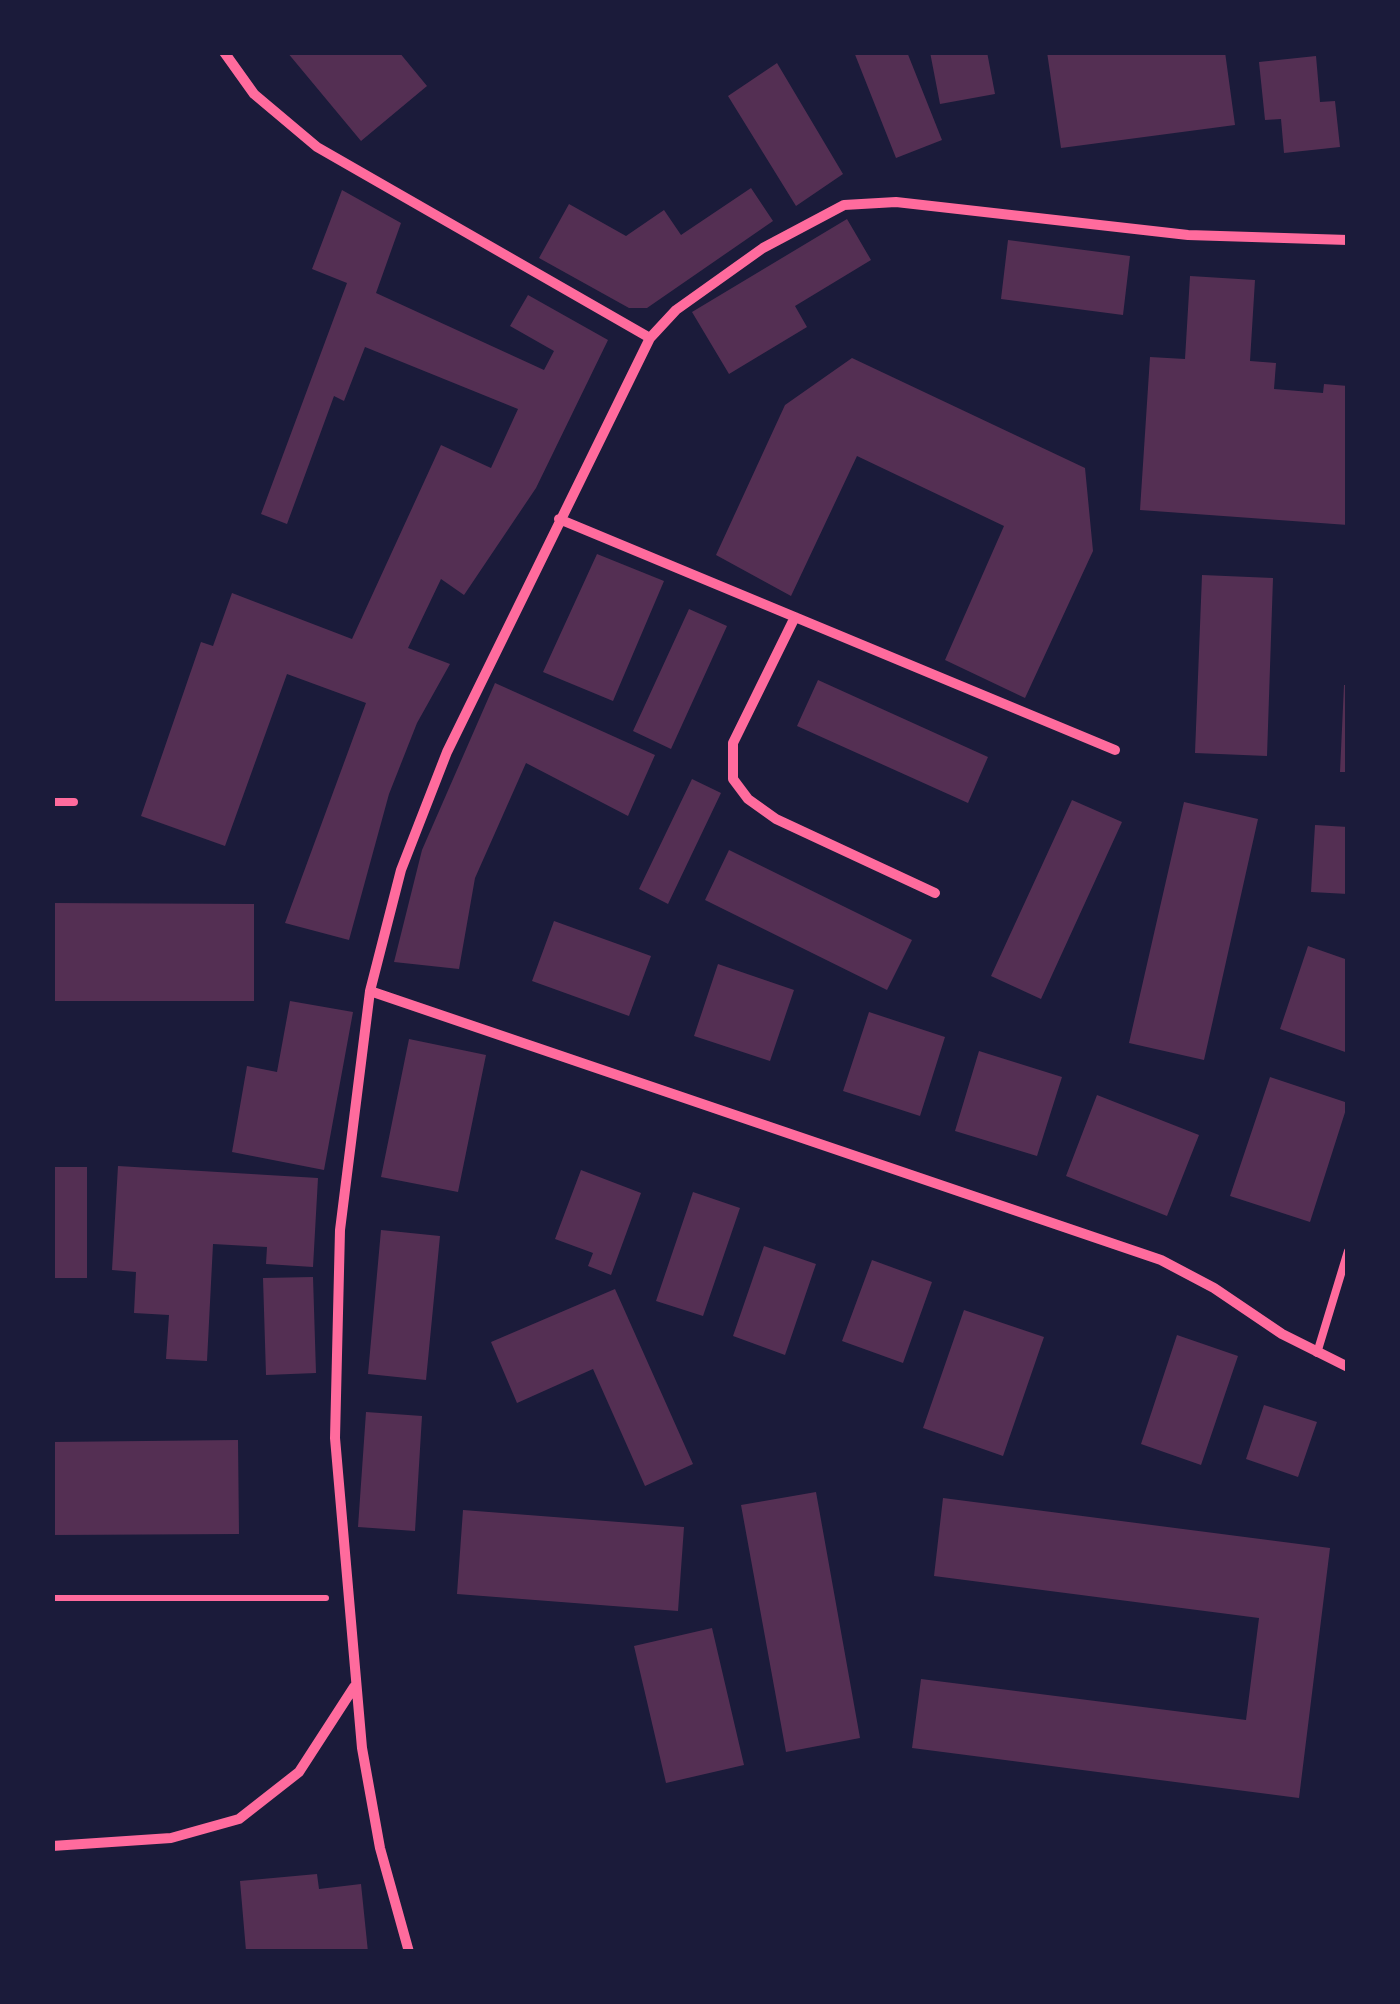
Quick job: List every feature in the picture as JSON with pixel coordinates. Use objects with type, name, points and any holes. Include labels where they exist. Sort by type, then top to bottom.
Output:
[{"type":"street","points":[[224,52],[254,94],[317,147],[650,338]]},
{"type":"street","points":[[409,1952],[380,1848],[355,1686],[336,1438],[337,1280],[348,1154],[370,991],[392,900],[419,820],[468,704],[650,338],[676,310],[763,248],[844,205],[896,202],[1188,235],[1348,240]]},
{"type":"street","points":[[559,519],[1115,750]]},
{"type":"street","points":[[795,618],[732,743],[733,779],[748,799],[776,818],[935,893]]},
{"type":"street","points":[[370,991],[1160,1260],[1317,1353],[1348,1367]]},
{"type":"street","points":[[52,1846],[171,1838],[239,1819],[299,1772],[355,1686]]},
{"type":"lane","points":[[52,802],[74,802]]},
{"type":"lane","points":[[1317,1353],[1348,1251]]},
{"type":"path","points":[[52,1598],[347,1598]]},
{"type":"building","points":[[287,52],[399,52],[427,86],[361,141]]},
{"type":"building","points":[[854,52],[907,52],[942,140],[896,158]]},
{"type":"building","points":[[930,52],[987,52],[995,94],[940,104]]},
{"type":"building","points":[[1047,52],[1225,52],[1235,125],[1061,148]]},
{"type":"building","points":[[1316,56],[1320,102],[1335,101],[1340,147],[1284,153],[1281,119],[1265,120],[1259,62]]},
{"type":"building","points":[[777,63],[843,174],[796,206],[728,96]]},
{"type":"building","points":[[751,188],[773,221],[647,308],[629,308],[539,258],[569,204],[626,236],[664,210],[681,235]]},
{"type":"building","points":[[342,190],[401,223],[376,293],[544,370],[554,351],[510,326],[528,295],[608,340],[536,488],[464,595],[441,579],[408,648],[450,664],[417,723],[389,794],[349,940],[285,923],[366,703],[287,674],[225,846],[141,816],[201,642],[213,646],[232,593],[352,639],[441,445],[491,468],[518,409],[365,347],[344,401],[334,396],[287,524],[261,514],[347,283],[312,269]]},
{"type":"building","points":[[847,219],[871,260],[795,306],[807,327],[729,374],[692,312]]},
{"type":"building","points":[[1008,240],[1130,256],[1123,315],[1001,299]]},
{"type":"building","points":[[1190,276],[1255,280],[1250,361],[1276,363],[1274,389],[1323,393],[1324,384],[1348,386],[1348,525],[1140,510],[1150,357],[1185,359]]},
{"type":"building","points":[[852,358],[1085,468],[1093,551],[1025,698],[945,660],[1004,526],[857,456],[791,596],[716,555],[785,405]]},
{"type":"building","points":[[597,554],[664,581],[613,701],[543,672]]},
{"type":"building","points":[[1202,575],[1273,578],[1267,756],[1195,753]]},
{"type":"building","points":[[689,609],[727,626],[671,749],[633,731]]},
{"type":"building","points":[[818,680],[988,757],[968,803],[797,726]]},
{"type":"building","points":[[495,683],[655,755],[628,816],[526,763],[475,878],[459,969],[394,962],[422,850]]},
{"type":"building","points":[[1344,685],[1348,685],[1348,772],[1340,772]]},
{"type":"building","points":[[692,779],[721,793],[668,904],[639,889]]},
{"type":"building","points":[[1072,800],[1122,822],[1041,999],[991,976]]},
{"type":"building","points":[[1184,802],[1258,819],[1204,1060],[1129,1043]]},
{"type":"building","points":[[1315,825],[1348,827],[1348,894],[1311,892]]},
{"type":"building","points":[[729,850],[912,940],[887,990],[705,900]]},
{"type":"building","points":[[52,903],[254,904],[254,1001],[52,1001]]},
{"type":"building","points":[[554,921],[651,956],[629,1016],[532,981]]},
{"type":"building","points":[[1308,946],[1348,960],[1348,1053],[1280,1029]]},
{"type":"building","points":[[718,964],[794,990],[770,1061],[694,1036]]},
{"type":"building","points":[[290,1001],[353,1012],[324,1170],[232,1152],[247,1066],[277,1072]]},
{"type":"building","points":[[869,1012],[945,1037],[920,1116],[843,1091]]},
{"type":"building","points":[[409,1039],[486,1055],[458,1192],[381,1177]]},
{"type":"building","points":[[979,1051],[1062,1077],[1037,1156],[955,1131]]},
{"type":"building","points":[[1270,1077],[1348,1103],[1310,1222],[1230,1196]]},
{"type":"building","points":[[1097,1095],[1199,1135],[1167,1216],[1066,1176]]},
{"type":"building","points":[[118,1166],[318,1178],[313,1267],[266,1264],[267,1247],[213,1244],[207,1361],[166,1359],[169,1315],[134,1313],[136,1272],[112,1270]]},
{"type":"building","points":[[52,1167],[87,1167],[87,1278],[52,1278]]},
{"type":"building","points":[[581,1170],[641,1193],[611,1275],[588,1266],[593,1253],[555,1239]]},
{"type":"building","points":[[693,1192],[740,1208],[703,1316],[656,1301]]},
{"type":"building","points":[[381,1230],[440,1236],[426,1380],[368,1374]]},
{"type":"building","points":[[764,1246],[816,1264],[785,1355],[733,1336]]},
{"type":"building","points":[[872,1260],[932,1282],[903,1363],[842,1341]]},
{"type":"building","points":[[313,1277],[316,1373],[266,1375],[263,1278]]},
{"type":"building","points":[[615,1289],[693,1464],[645,1486],[593,1369],[517,1403],[491,1342]]},
{"type":"building","points":[[964,1310],[1044,1337],[1003,1456],[923,1428]]},
{"type":"building","points":[[1177,1335],[1238,1356],[1201,1465],[1141,1444]]},
{"type":"building","points":[[1264,1405],[1317,1422],[1298,1477],[1246,1459]]},
{"type":"building","points":[[366,1412],[422,1416],[415,1531],[358,1527]]},
{"type":"building","points":[[238,1440],[239,1534],[52,1535],[52,1442]]},
{"type":"building","points":[[816,1492],[860,1738],[786,1752],[741,1505]]},
{"type":"building","points":[[943,1498],[1330,1548],[1299,1798],[912,1748],[921,1679],[1246,1720],[1259,1618],[934,1576]]},
{"type":"building","points":[[463,1510],[684,1527],[678,1611],[457,1594]]},
{"type":"building","points":[[712,1628],[744,1765],[666,1783],[634,1646]]},
{"type":"building","points":[[317,1874],[319,1889],[361,1884],[368,1952],[246,1951],[240,1881]]}]
